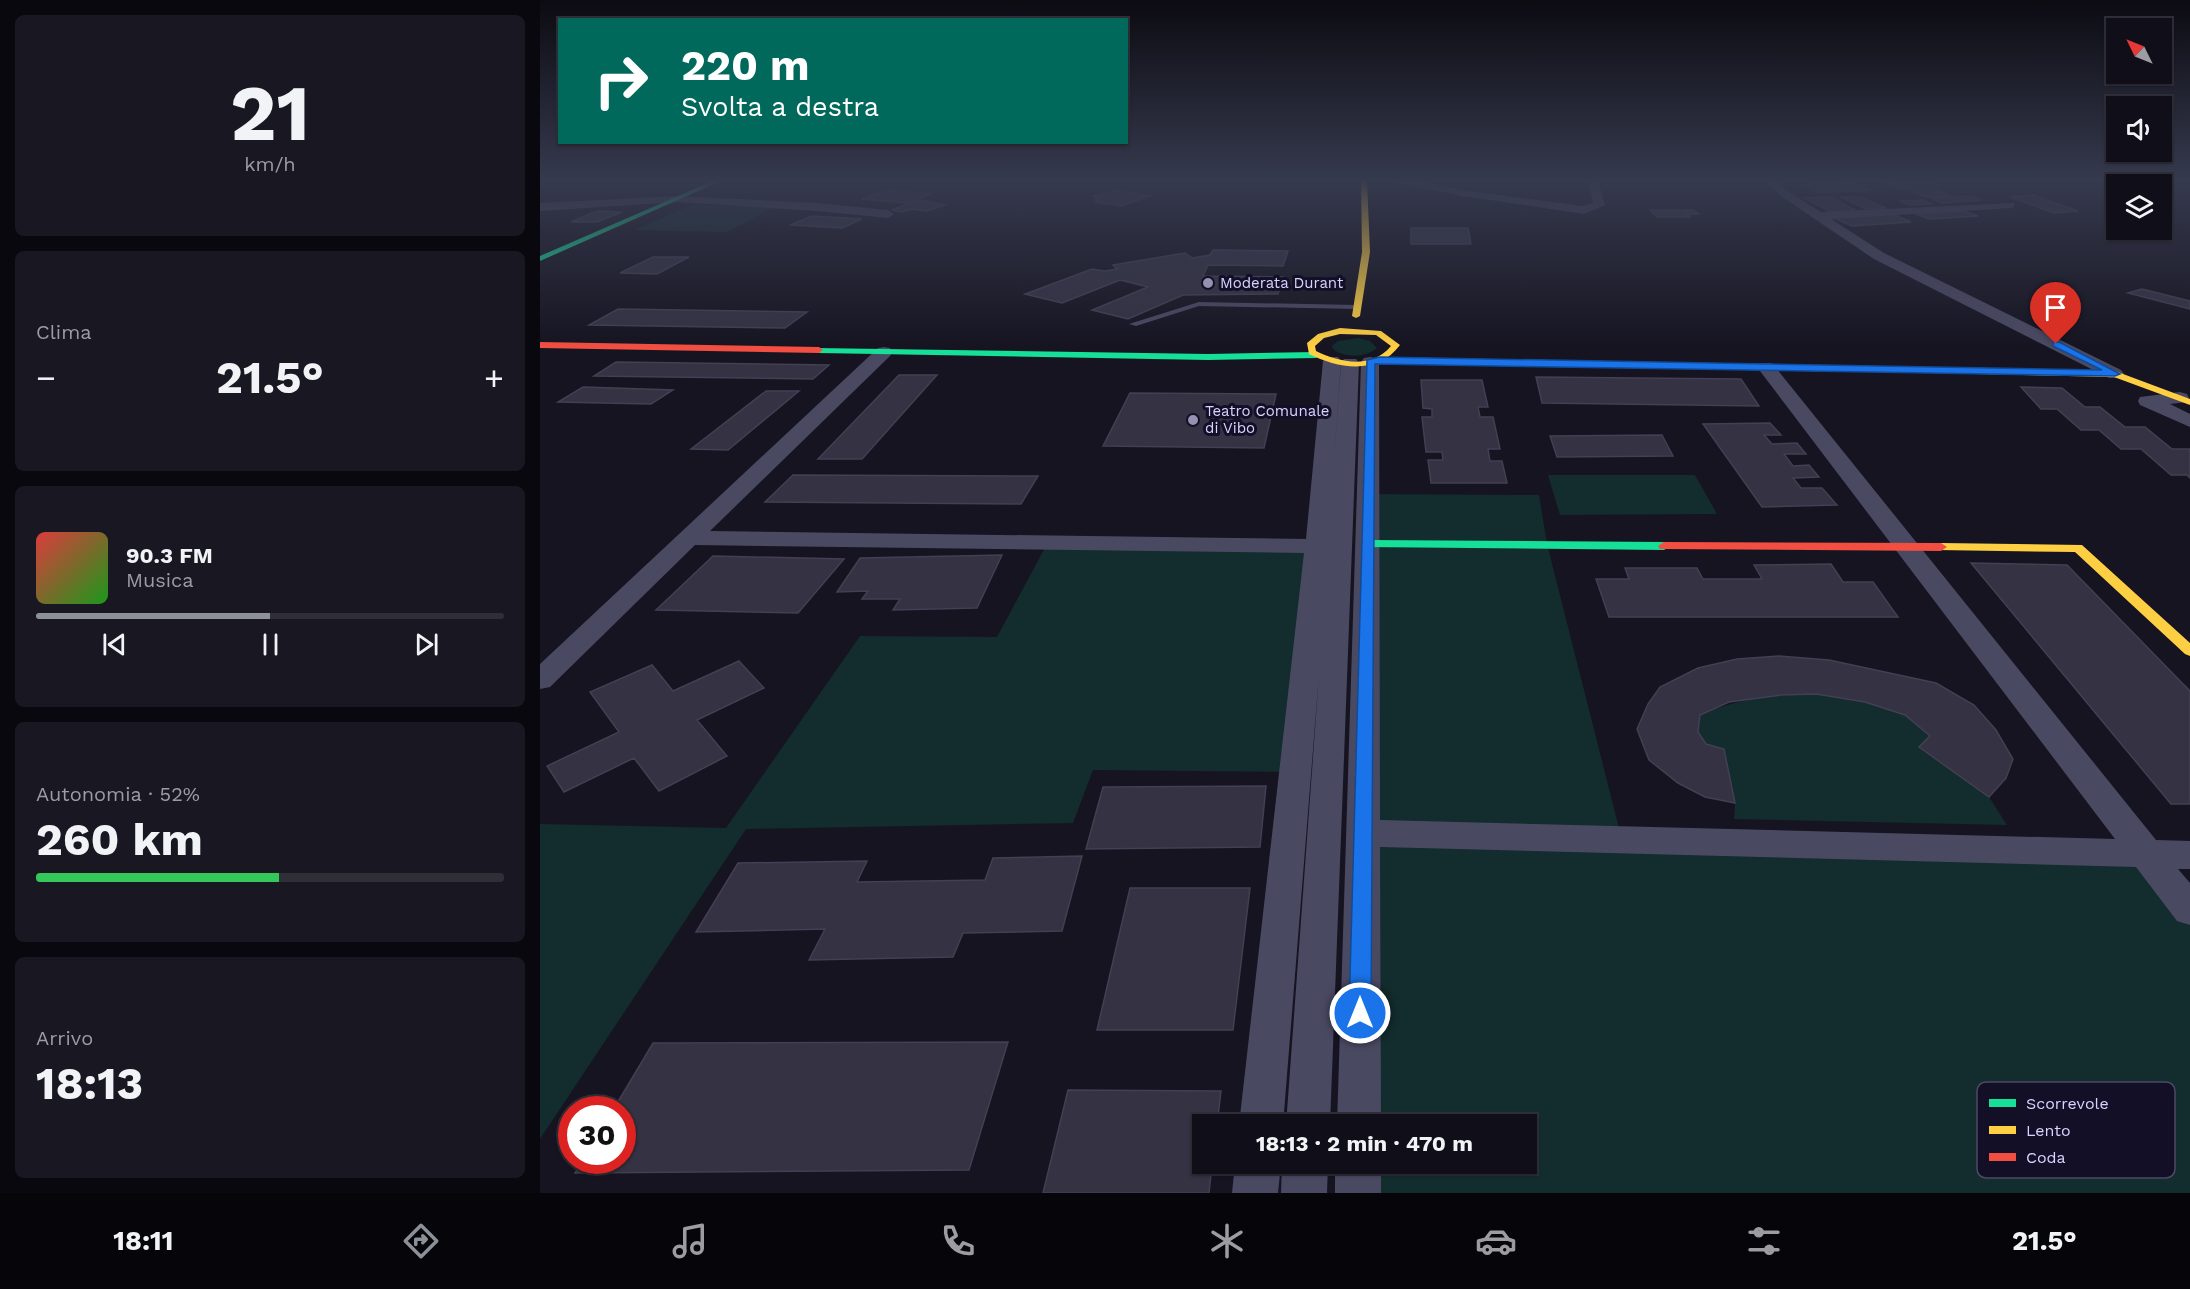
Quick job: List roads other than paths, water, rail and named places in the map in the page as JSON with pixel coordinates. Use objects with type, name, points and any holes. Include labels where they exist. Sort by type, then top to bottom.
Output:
[{"type":"main road","points":[[540,259],[594,236]]},
{"type":"main road","points":[[1342,353],[1357,311],[1366,252],[1366,236]]},
{"type":"main road","points":[[1357,311],[1375,333]]},
{"type":"main road","points":[[1342,353],[1352,330],[1375,333],[1431,354],[1487,361]]},
{"type":"main road","points":[[1342,353],[1395,351],[1396,345],[1392,340]]},
{"type":"main road","points":[[540,345],[1208,357],[1278,350],[1487,361],[2115,374],[2185,400]]},
{"type":"main road","points":[[1368,543],[2078,548],[2190,651]]},
{"type":"street","points":[[1848,236],[1879,256],[2115,374]]},
{"type":"street","points":[[540,680],[884,352]]},
{"type":"street","points":[[1342,353],[1368,543],[1359,1114]]},
{"type":"street","points":[[1262,1114],[1317,546],[1342,353]]},
{"type":"street","points":[[1308,1114],[1342,353]]},
{"type":"street","points":[[1766,367],[2190,910]]},
{"type":"street","points":[[2185,400],[2147,401],[2190,421]]},
{"type":"street","points":[[689,538],[1317,546]]},
{"type":"street","points":[[1362,833],[2190,855]]},
{"type":"street","points":[[1255,1193],[1257,1174]]},
{"type":"street","points":[[1304,1193],[1305,1174]]},
{"type":"street","points":[[1358,1174],[1358,1193]]},
{"type":"lane","points":[[1132,324],[1199,304],[1357,311]]},
{"type":"place","name":"Moderata Durant","points":[[1208,283]]},
{"type":"place","name":"Teatro Comunale di Vibo","points":[[1193,420]]}]
